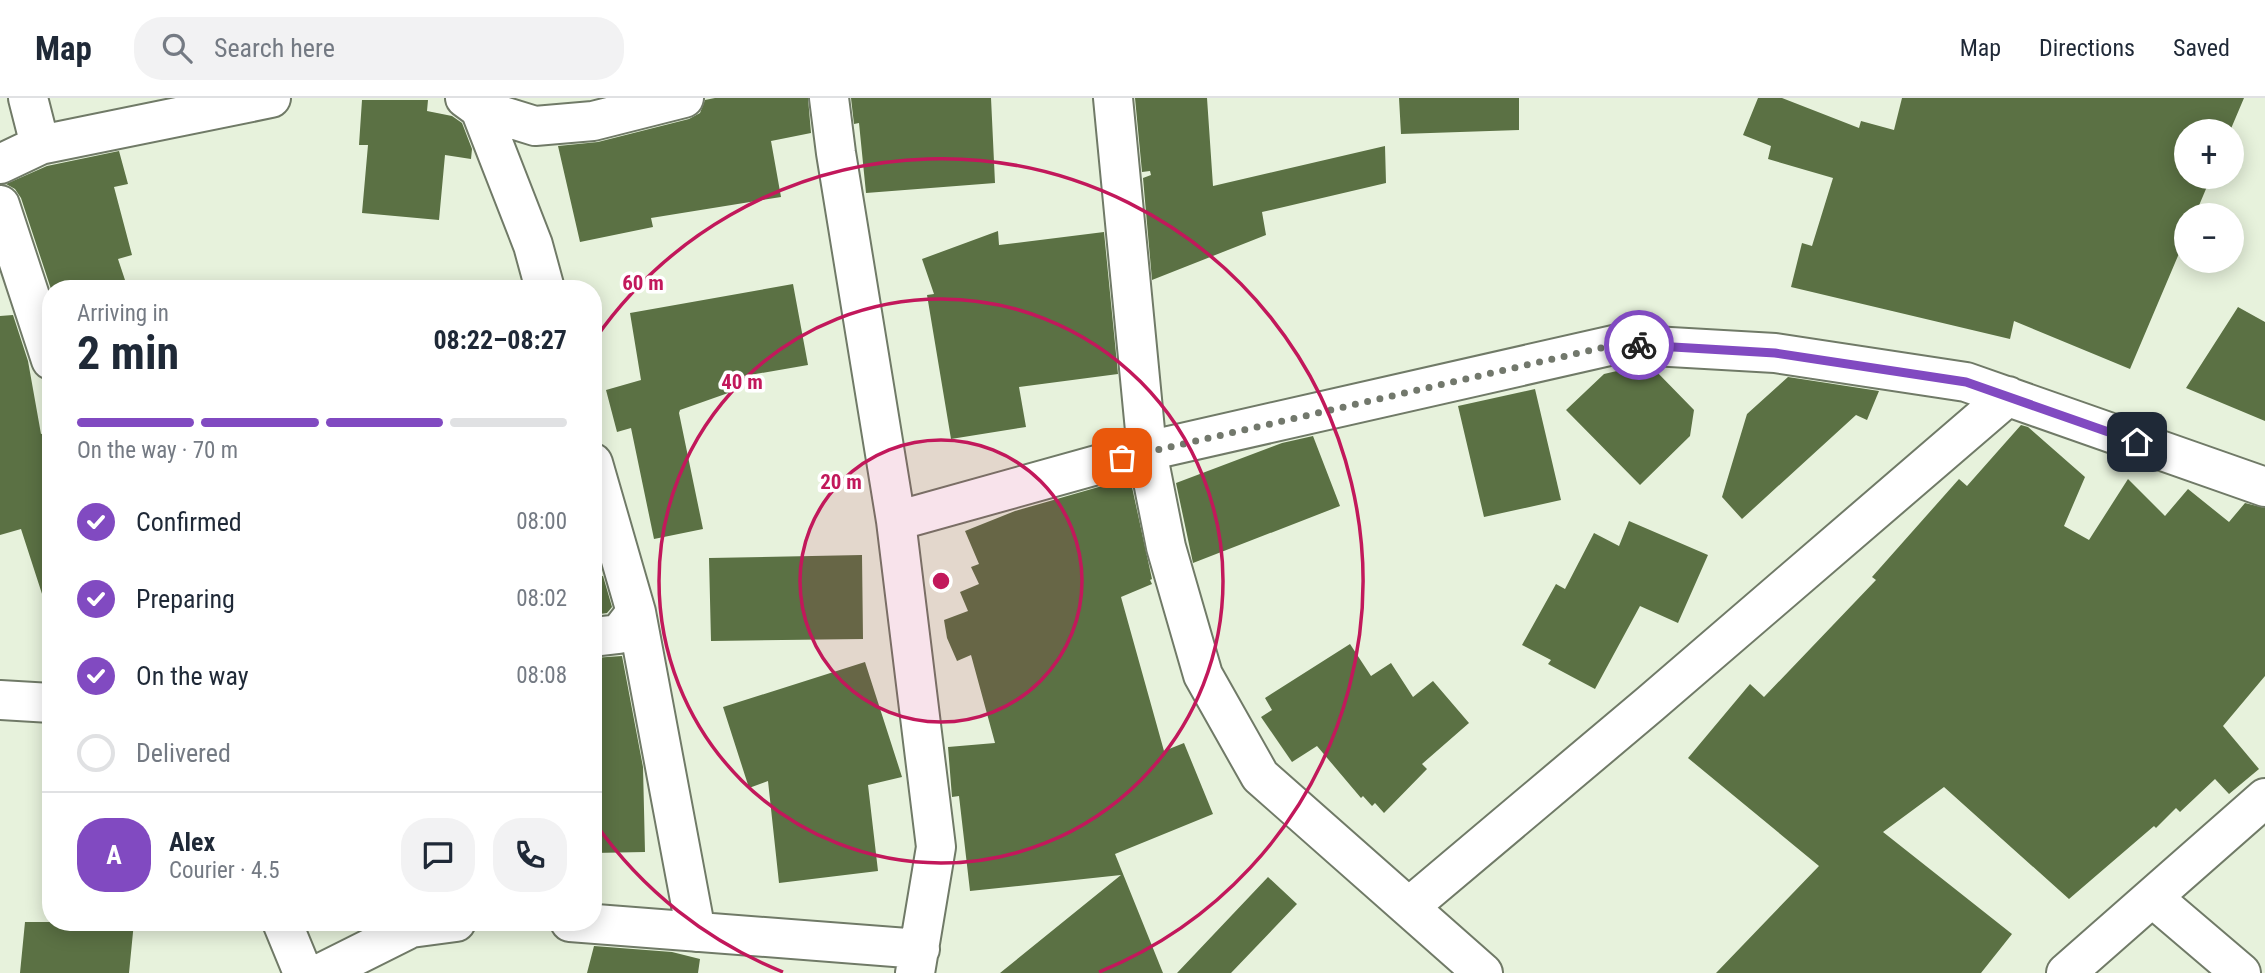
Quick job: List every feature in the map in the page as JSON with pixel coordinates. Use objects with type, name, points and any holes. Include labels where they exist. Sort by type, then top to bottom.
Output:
[{"type":"street","points":[[27,98],[40,145]]},
{"type":"street","points":[[0,164],[40,145],[271,98]]},
{"type":"street","points":[[475,102],[535,126],[593,121],[684,98]]},
{"type":"street","points":[[602,925],[696,932],[918,961],[936,847],[896,521],[829,98]]},
{"type":"street","points":[[1113,98],[1147,451],[1166,547],[1203,675],[1260,776],[1483,973]]},
{"type":"street","points":[[475,102],[533,245],[543,280]]},
{"type":"street","points":[[0,205],[42,333]]},
{"type":"street","points":[[896,521],[1147,451],[1618,344],[1775,353],[1966,382],[2265,487]]},
{"type":"street","points":[[1409,907],[1661,695],[2008,396]]},
{"type":"street","points":[[602,494],[636,612],[696,932]]},
{"type":"street","points":[[602,637],[619,634],[636,612]]},
{"type":"street","points":[[0,700],[42,702]]},
{"type":"street","points":[[2066,973],[2265,799]]},
{"type":"street","points":[[2153,898],[2241,973]]},
{"type":"street","points":[[286,931],[303,973]]},
{"type":"street","points":[[321,973],[405,931]]},
{"type":"building","points":[[808,98],[811,133],[771,141],[781,197],[651,218],[653,227],[580,242],[558,146],[598,142],[689,119],[700,113],[705,100]]},
{"type":"building","points":[[851,98],[991,98],[995,183],[866,193],[859,123],[854,124]]},
{"type":"building","points":[[1135,98],[1207,98],[1213,186],[1385,146],[1386,183],[1262,212],[1266,235],[1152,280],[1143,178],[1151,175],[1150,171],[1142,172]]},
{"type":"building","points":[[1399,98],[1519,98],[1519,130],[1401,134]]},
{"type":"building","points":[[1758,98],[1782,98],[1859,128],[1861,121],[1894,130],[1902,98],[2244,98],[2235,119],[2174,119],[2174,189],[2206,189],[2200,203],[2174,203],[2174,265],[2130,369],[2014,321],[2010,339],[1791,287],[1802,243],[1812,246],[1833,178],[1768,159],[1771,146],[1743,135]]},
{"type":"building","points":[[362,100],[428,100],[427,111],[452,116],[462,123],[472,149],[471,159],[445,155],[439,220],[362,213],[368,145],[359,145]]},
{"type":"building","points":[[119,151],[128,184],[114,187],[132,255],[118,259],[125,280],[48,280],[21,198],[15,189],[6,184],[47,166]]},
{"type":"building","points":[[998,231],[999,245],[1104,232],[1118,374],[1019,387],[1026,427],[951,439],[927,295],[934,294],[922,259]]},
{"type":"building","points":[[793,284],[808,365],[727,379],[731,392],[680,410],[703,529],[654,539],[631,428],[617,432],[606,390],[641,380],[630,313]]},
{"type":"building","points":[[2238,307],[2265,322],[2265,421],[2186,388]]},
{"type":"building","points":[[13,315],[28,361],[42,434],[42,594],[21,529],[0,535],[0,316]]},
{"type":"building","points":[[1634,367],[1653,368],[1694,410],[1690,436],[1640,485],[1566,410],[1604,374]]},
{"type":"building","points":[[1788,377],[1879,391],[1867,420],[1856,415],[1742,519],[1722,497],[1747,414]]},
{"type":"building","points":[[1535,389],[1561,500],[1484,517],[1458,406]]},
{"type":"building","points":[[2021,425],[2028,427],[2085,477],[2064,526],[2089,540],[2128,479],[2165,516],[2188,489],[2229,522],[2245,503],[2265,508],[2265,676],[2223,726],[2259,769],[2229,794],[2215,779],[2180,812],[2176,808],[2156,828],[2154,826],[2069,899],[1944,787],[1883,832],[2012,934],[1981,973],[1716,973],[1819,866],[1688,758],[1750,684],[1764,697],[1876,580],[1872,577],[1959,479],[1967,486]]},
{"type":"building","points":[[1313,436],[1340,506],[1193,563],[1176,483],[1282,443]]},
{"type":"building","points":[[1130,478],[1152,584],[1121,597],[1164,751],[1184,743],[1213,814],[1115,854],[1163,973],[1000,973],[1121,875],[970,891],[959,796],[952,797],[948,747],[995,743],[971,655],[957,661],[947,638],[944,620],[968,611],[960,592],[979,584],[971,567],[979,564],[965,531],[1015,511]]},
{"type":"building","points":[[1629,521],[1708,555],[1678,623],[1640,606],[1595,689],[1548,664],[1551,660],[1522,645],[1556,584],[1565,589],[1594,533],[1619,546]]},
{"type":"building","points":[[862,555],[863,639],[711,641],[709,558]]},
{"type":"building","points":[[602,576],[612,607],[607,613],[602,614]]},
{"type":"building","points":[[1350,644],[1371,676],[1391,663],[1413,697],[1433,681],[1469,723],[1422,764],[1427,769],[1384,813],[1375,803],[1372,806],[1363,796],[1361,798],[1317,746],[1292,762],[1261,717],[1272,710],[1265,698]]},
{"type":"building","points":[[622,656],[643,767],[645,852],[602,853],[602,657]]},
{"type":"building","points":[[865,662],[902,777],[868,785],[878,871],[779,883],[768,781],[749,788],[723,707]]},
{"type":"building","points":[[1268,877],[1297,904],[1231,973],[1177,973]]},
{"type":"building","points":[[25,922],[42,922],[42,931],[133,931],[129,973],[20,973]]},
{"type":"building","points":[[594,946],[672,952],[700,959],[698,973],[587,973]]},
{"type":"way so far","points":[[1122,458],[1618,344],[1639,345]]},
{"type":"route","points":[[1639,345],[1775,353],[1966,382],[2137,442]]}]
